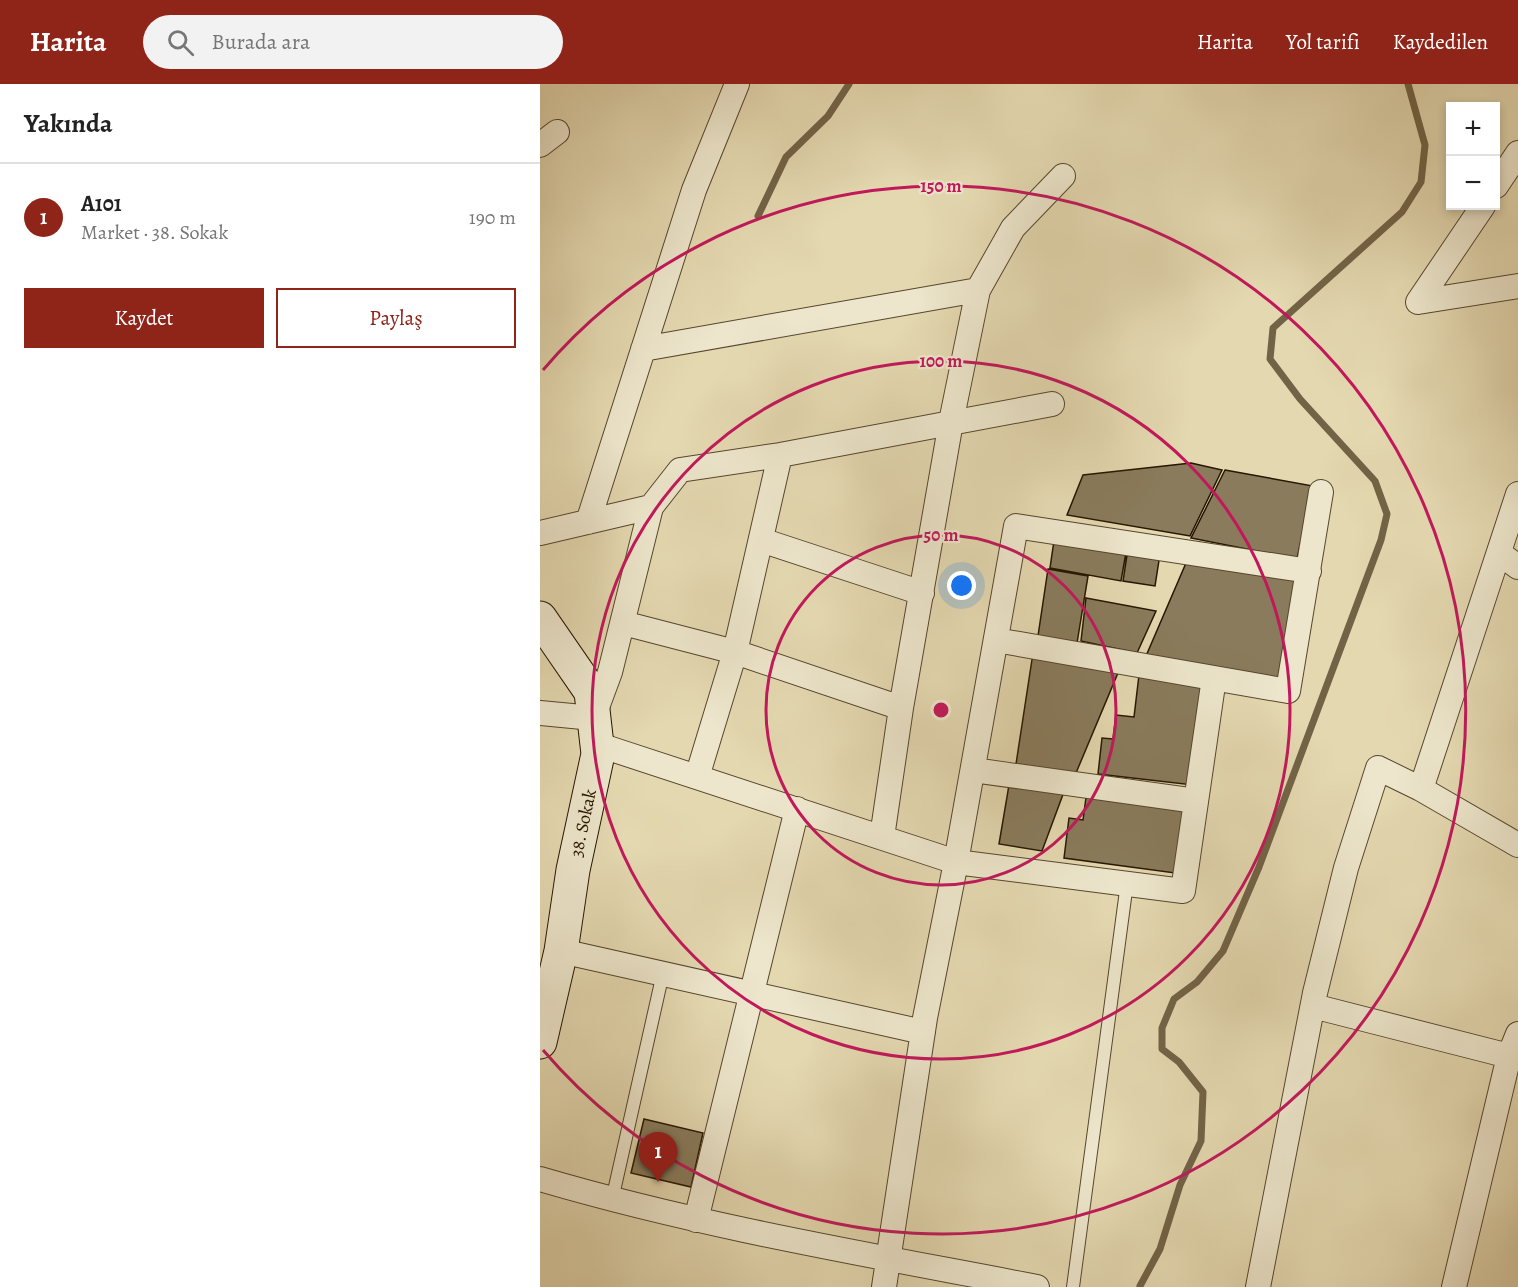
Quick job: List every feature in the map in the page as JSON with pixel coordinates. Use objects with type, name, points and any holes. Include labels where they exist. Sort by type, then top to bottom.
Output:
[{"type":"street","points":[[588,522],[694,190],[737,84]]},
{"type":"street","points":[[1500,180],[1518,153]]},
{"type":"street","points":[[882,837],[901,708],[951,422],[978,290],[1013,228],[1063,176]]},
{"type":"street","points":[[1480,210],[1418,302],[1518,286]]},
{"type":"street","points":[[643,349],[978,290]]},
{"type":"street","points":[[595,731],[651,507],[680,470],[780,455],[1052,404]]},
{"type":"street","points":[[697,777],[735,652],[780,455]]},
{"type":"street","points":[[996,640],[1288,691],[1321,492]]},
{"type":"street","points":[[1420,789],[1509,560],[1518,494]]},
{"type":"street","points":[[540,533],[651,507]]},
{"type":"street","points":[[884,1287],[923,1032],[973,770],[1016,526],[1309,571]]},
{"type":"street","points":[[761,540],[922,593]]},
{"type":"street","name":"38. Sokak","points":[[540,618],[591,692],[598,754],[573,870],[561,951],[540,1042]]},
{"type":"street","points":[[623,622],[735,652],[901,708]]},
{"type":"street","points":[[540,713],[595,731],[697,777],[956,862],[1183,891],[1214,678]]},
{"type":"street","points":[[1258,1287],[1313,1006],[1346,868],[1378,768],[1420,789],[1518,845]]},
{"type":"street","points":[[973,770],[1196,801]]},
{"type":"street","points":[[696,1220],[797,809]]},
{"type":"street","points":[[561,951],[923,1032]]},
{"type":"street","points":[[1313,1006],[1509,1056]]},
{"type":"street","points":[[1454,1287],[1509,1056],[1518,1034]]},
{"type":"street","points":[[540,1179],[612,1200],[696,1220],[1037,1287]]},
{"type":"lane","points":[[1073,1287],[1128,883]]},
{"type":"lane","points":[[612,1200],[663,973]]},
{"type":"building","points":[[1191,463],[1222,470],[1190,536],[1067,515],[1083,475]]},
{"type":"building","points":[[1225,470],[1313,486],[1297,559],[1191,538]]},
{"type":"building","points":[[1055,534],[1127,547],[1121,581],[1050,568]]},
{"type":"building","points":[[1128,549],[1160,554],[1155,586],[1123,581]]},
{"type":"building","points":[[1189,556],[1298,577],[1278,680],[1146,656]]},
{"type":"building","points":[[1048,569],[1088,576],[1077,643],[1038,636]]},
{"type":"building","points":[[1086,598],[1156,611],[1137,653],[1081,641]]},
{"type":"building","points":[[1033,653],[1120,668],[1076,773],[1016,764]]},
{"type":"building","points":[[1139,675],[1205,683],[1193,785],[1098,774],[1102,738],[1113,739],[1116,715],[1134,717]]},
{"type":"building","points":[[1010,779],[1065,789],[1042,851],[999,844]]},
{"type":"building","points":[[1087,790],[1184,803],[1175,873],[1064,858],[1069,818],[1083,820]]},
{"type":"building","points":[[644,1119],[703,1133],[691,1187],[631,1173]]},
{"type":"waterway","points":[[758,216],[786,157],[828,116],[849,84]]},
{"type":"waterway","points":[[1140,1286],[1160,1249],[1180,1185],[1201,1141],[1203,1092],[1179,1062],[1162,1049],[1162,1028],[1174,999],[1197,982],[1223,951],[1259,867],[1381,540],[1387,514],[1375,481],[1300,399],[1270,359],[1273,328],[1402,212],[1421,182],[1425,145],[1408,84]]},
{"type":"place","name":"A101","points":[[658,1182]]}]
